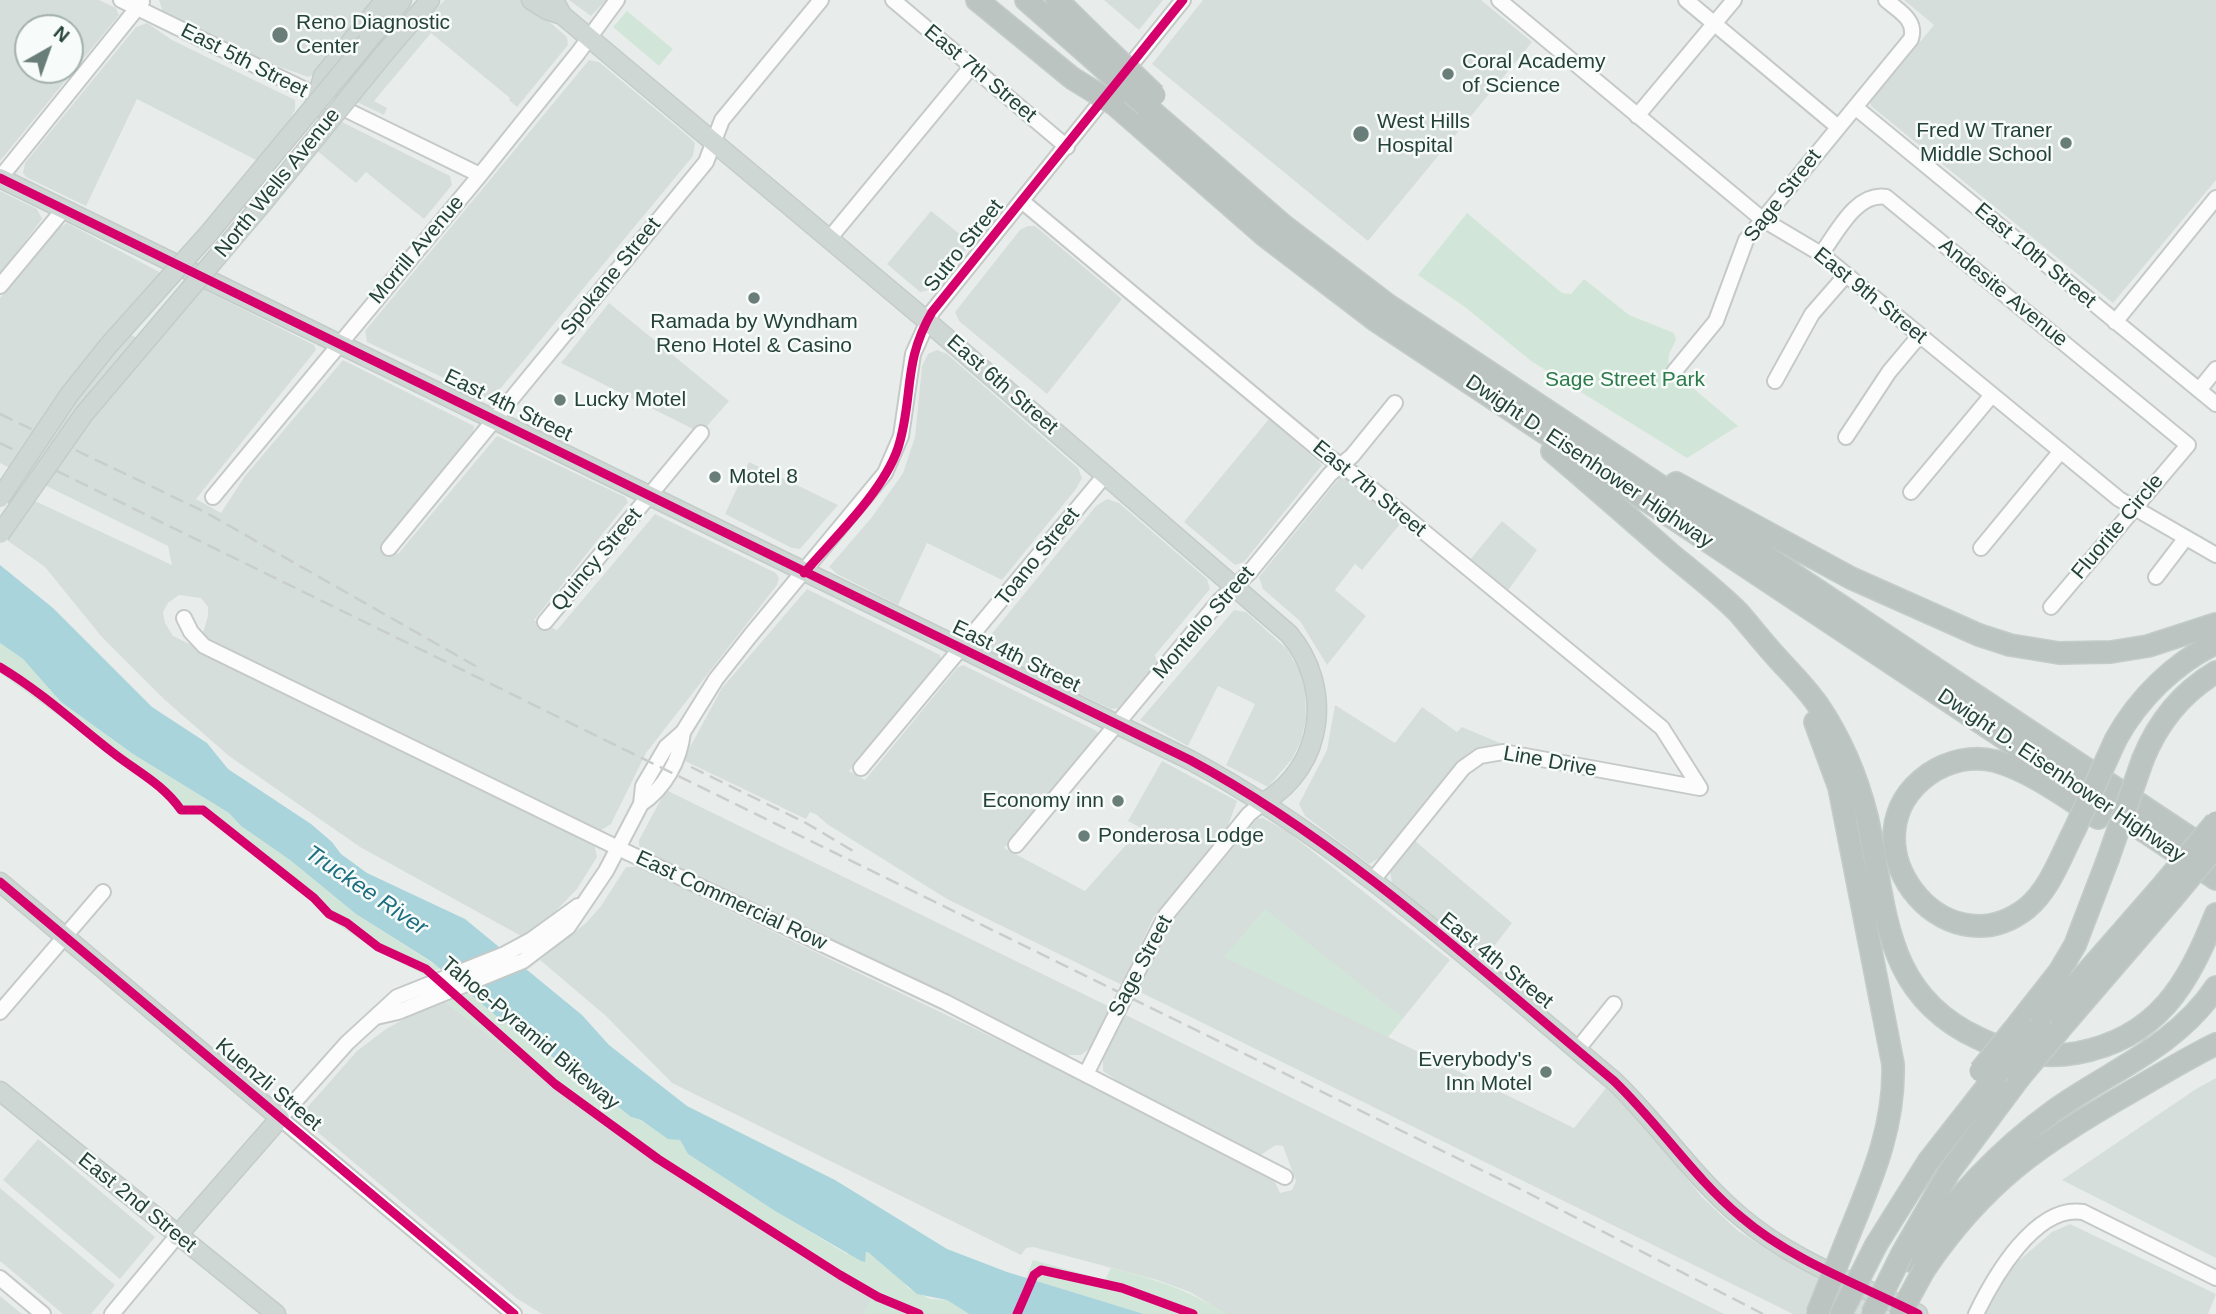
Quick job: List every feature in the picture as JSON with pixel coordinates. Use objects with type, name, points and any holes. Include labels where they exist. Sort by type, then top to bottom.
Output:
[{"type":"highway","points":[[977,0],[1087,64]]},
{"type":"highway","name":"Dwight D. Eisenhower Highway","points":[[996,0],[1145,108],[1321,256],[1399,313],[2216,855]]},
{"type":"highway","name":"Dwight D. Eisenhower Highway","points":[[1026,0],[1087,64],[1114,104],[1145,108],[1317,278],[1488,395],[2216,879]]},
{"type":"highway","points":[[1057,0],[1087,64]]},
{"type":"highway","points":[[1488,395],[1728,603],[1804,684],[1848,759],[1866,815],[1884,916],[1898,961],[1922,997],[1952,1024],[1987,1043],[2029,1054],[2074,1054],[2108,1044],[2141,1026],[2172,1000],[2193,969],[2215,917]]},
{"type":"highway","points":[[1624,462],[1691,490],[1851,578],[1979,635],[2010,645],[2059,653],[2111,652],[2148,646],[2216,624]]},
{"type":"highway","points":[[2216,643],[2200,651],[2158,685],[2136,708],[2116,739],[2074,831],[2038,896],[2014,916],[1983,924],[1953,921],[1927,908],[1908,888],[1895,852],[1894,836],[1901,810],[1916,786],[1952,763],[1978,759],[1992,761],[2022,772],[2075,803],[2216,892]]},
{"type":"highway","points":[[1779,660],[1806,704],[1834,770],[1891,1046],[1893,1082],[1887,1134],[1817,1314]]},
{"type":"highway","points":[[1900,1314],[1912,1261],[1949,1172],[2019,1077],[2059,972],[2075,945],[2143,759],[2169,712],[2185,694],[2216,672]]},
{"type":"highway","points":[[1841,1314],[1937,1134],[1989,1073],[2040,1026],[2216,845],[2139,804]]},
{"type":"highway","points":[[2164,896],[2216,822]]},
{"type":"highway","points":[[1872,1314],[1949,1207],[2016,1139],[2075,1096],[2164,1042],[2190,1018],[2216,987]]},
{"type":"highway","points":[[1912,1261],[2034,1150],[2068,1127],[2216,1044]]},
{"type":"main road","points":[[317,98],[323,76],[385,0]]},
{"type":"main road","name":"North Wells Avenue","points":[[0,498],[69,396],[107,346],[217,224],[401,0]]},
{"type":"main road","name":"North Wells Avenue","points":[[0,534],[84,414],[430,0]]},
{"type":"main road","name":"East 6th Street","points":[[531,0],[547,10],[558,7],[588,37],[928,321],[1106,474],[1235,586],[1298,645],[1317,687],[1318,720],[1310,748],[1280,791],[1264,802]]},
{"type":"main road","name":"East 4th Street","points":[[0,178],[1197,764],[1264,802],[1371,881],[1577,1050],[1642,1107],[1698,1174],[1743,1219],[1785,1247],[1918,1314]]},
{"type":"main road","name":"Kuenzli Street","points":[[0,882],[280,1118]]},
{"type":"main road","name":"East 2nd Street","points":[[0,1091],[276,1314]]},
{"type":"main road","points":[[177,1236],[280,1118]]},
{"type":"street","name":"East 5th Street","points":[[121,0],[140,4],[317,98],[480,175]]},
{"type":"street","name":"Morrill Avenue","points":[[213,497],[480,175],[617,0]]},
{"type":"street","name":"Spokane Street","points":[[389,548],[706,162],[722,120],[821,0]]},
{"type":"street","name":"East 7th Street","points":[[892,0],[1067,147]]},
{"type":"street","name":"Sutro Street","points":[[280,1118],[347,1043],[376,1017],[398,1012],[523,961],[568,926],[618,848],[641,804],[661,786],[680,753],[683,732],[716,679],[876,487],[892,461],[904,422],[913,354],[928,321],[1183,0]]},
{"type":"street","name":"East 9th Street","points":[[1499,0],[1762,219],[1821,254],[2132,508],[2216,555]]},
{"type":"street","points":[[1686,0],[1838,127]]},
{"type":"street","points":[[1637,116],[1734,0]]},
{"type":"street","name":"Sage Street","points":[[1674,372],[1716,321],[1738,257],[1762,219],[1911,39],[1913,32],[1909,20],[1886,0]]},
{"type":"street","points":[[0,178],[140,4]]},
{"type":"street","points":[[829,239],[972,66]]},
{"type":"street","points":[[293,148],[308,128],[317,98]]},
{"type":"street","points":[[132,331],[293,148],[335,106]]},
{"type":"street","name":"East 10th Street","points":[[1855,107],[2216,404]]},
{"type":"street","name":"Andesite Avenue","points":[[1821,254],[1863,200],[1875,195],[1886,197],[2188,445],[2186,447]]},
{"type":"street","points":[[2115,322],[2216,198]]},
{"type":"street","name":"East 7th Street","points":[[1023,202],[1662,727],[1700,788]]},
{"type":"street","points":[[0,286],[64,209]]},
{"type":"street","points":[[1775,382],[1812,314],[1846,275]]},
{"type":"street","points":[[1846,437],[1889,372],[1920,335]]},
{"type":"street","points":[[2199,390],[2216,369]]},
{"type":"street","points":[[1911,492],[1992,395]]},
{"type":"street","name":"Montello Street","points":[[1016,845],[1235,586],[1341,465],[1352,456],[1395,403]]},
{"type":"street","name":"Quincy Street","points":[[545,622],[701,433]]},
{"type":"street","name":"Fluorite Circle","points":[[2051,607],[2186,447]]},
{"type":"street","points":[[1981,548],[2061,451]]},
{"type":"street","name":"Toano Street","points":[[861,768],[1106,474]]},
{"type":"street","points":[[2156,577],[2185,539]]},
{"type":"street","name":"East Commercial Row","points":[[184,618],[196,640],[204,646],[618,848],[934,997],[1285,1177]]},
{"type":"street","name":"Line Drive","points":[[1371,881],[1463,768],[1480,755],[1503,752],[1700,788]]},
{"type":"street","name":"Sage Street","points":[[1086,1074],[1166,915],[1249,814],[1264,802]]},
{"type":"street","points":[[0,1012],[103,892]]},
{"type":"street","points":[[1577,1050],[1614,1004]]},
{"type":"street","name":"Kuenzli Street","points":[[280,1118],[514,1314]]},
{"type":"street","points":[[1976,1314],[2007,1260],[2032,1232],[2066,1211],[2082,1212],[2216,1278]]},
{"type":"street","points":[[112,1314],[177,1236]]},
{"type":"street","points":[[0,1278],[43,1314]]},
{"type":"shaded area","points":[[0,0],[99,0],[116,8],[119,15],[84,58],[84,14],[14,14],[14,84],[63,84],[0,161]]},
{"type":"shaded area","name":"Reno Diagnostic Center","points":[[159,0],[380,0],[319,73],[308,77],[264,61],[163,12]]},
{"type":"shaded area","points":[[445,0],[524,0],[567,37],[568,45],[517,107],[510,98],[431,33],[374,101],[387,108],[384,115],[355,101],[403,42]]},
{"type":"shaded area","points":[[569,0],[606,0],[591,16]]},
{"type":"shaded area","points":[[1104,0],[1163,0],[1139,30]]},
{"type":"shaded area","points":[[1203,0],[1481,0],[1532,42],[1368,241],[1152,64]]},
{"type":"shaded area","name":"Fred W Traner Middle School","points":[[1904,0],[2216,0],[2216,180],[2113,303],[1871,106],[1870,102],[1934,25]]},
{"type":"shaded area","points":[[147,23],[172,40],[295,100],[295,110],[276,144],[258,161],[137,99],[86,206],[26,177],[23,173],[25,163],[136,27]]},
{"type":"shaded area","points":[[589,60],[599,62],[689,137],[695,143],[693,156],[491,400],[367,342],[365,331]]},
{"type":"shaded area","points":[[338,120],[450,176],[452,185],[424,219],[366,172],[356,183],[315,149]]},
{"type":"shaded area","points":[[0,191],[37,209],[42,219],[0,275]]},
{"type":"shaded area","points":[[931,211],[971,243],[934,289],[920,292],[887,264]]},
{"type":"shaded area","points":[[67,223],[165,275],[120,329],[137,338],[187,281],[314,345],[316,350],[196,499],[221,513],[245,476],[343,360],[474,426],[473,432],[382,544],[398,554],[497,436],[625,497],[628,502],[534,620],[557,630],[655,514],[776,573],[779,578],[777,585],[646,753],[611,824],[600,831],[593,831],[214,643],[203,633],[208,607],[201,598],[179,595],[168,603],[163,612],[165,623],[173,636],[594,843],[597,857],[577,889],[547,920],[523,937],[360,847],[229,756],[165,700],[101,636],[45,567],[4,538],[35,501],[172,565],[168,546],[0,463],[0,298],[57,229]]},
{"type":"shaded area","points":[[1035,226],[1122,299],[1047,394],[959,321],[955,312],[1020,230]]},
{"type":"shaded area","points":[[609,303],[729,401],[701,433],[561,363]]},
{"type":"shaded area","points":[[937,350],[947,354],[1078,468],[1082,478],[1002,580],[927,543],[898,605],[837,574],[829,567],[872,517],[903,473],[915,437],[922,366],[928,354]]},
{"type":"shaded area","points":[[1269,419],[1322,465],[1244,562],[1235,565],[1184,522]]},
{"type":"shaded area","points":[[749,462],[838,505],[800,549],[792,548],[725,514]]},
{"type":"shaded area","points":[[1340,477],[1349,479],[1401,523],[1362,570],[1355,564],[1335,590],[1366,616],[1327,665],[1300,621],[1263,589],[1259,577]]},
{"type":"shaded area","points":[[1107,499],[1119,503],[1207,579],[1210,589],[1155,655],[1157,662],[1119,708],[1111,709],[989,650],[985,642],[1096,506]]},
{"type":"shaded area","points":[[1502,521],[1537,550],[1507,592],[1469,561]]},
{"type":"shaded area","points":[[807,589],[940,655],[941,660],[849,771],[865,780],[957,668],[963,665],[1097,731],[1097,736],[1004,848],[1085,891],[1141,828],[1128,821],[1162,761],[1237,801],[1226,831],[1154,916],[1122,985],[947,899],[827,824],[817,815],[810,812],[806,819],[683,760],[722,688]]},
{"type":"shaded area","points":[[1234,610],[1246,612],[1287,649],[1300,672],[1305,689],[1306,719],[1301,741],[1292,759],[1268,787],[1226,765],[1255,704],[1218,686],[1188,746],[1140,720]]},
{"type":"shaded area","points":[[1335,705],[1395,743],[1422,707],[1457,732],[1462,727],[1507,746],[1484,749],[1383,856],[1369,864],[1305,816],[1299,804],[1327,750]]},
{"type":"shaded area","points":[[666,790],[1112,1008],[1094,1045],[1081,1055],[1066,1055],[649,855],[639,846],[639,840]]},
{"type":"shaded area","points":[[1263,818],[1288,832],[1450,960],[1388,1037],[1574,1128],[1606,1088],[1645,1127],[1702,1197],[1737,1230],[1774,1254],[1893,1314],[1793,1314],[1136,990],[1176,917],[1257,819]]},
{"type":"shaded area","points":[[1414,840],[1512,923],[1485,958],[1392,883],[1390,872],[1393,866]]},
{"type":"shaded area","points":[[626,867],[638,867],[1109,1093],[1273,1178],[1280,1193],[1292,1190],[1296,1181],[1283,1146],[1276,1145],[1259,1156],[1136,1094],[1103,1071],[1103,1058],[1124,1014],[1724,1314],[1226,1314],[1190,1292],[1157,1280],[1033,1247],[1026,1248],[1021,1255],[672,1083],[606,1016],[540,960],[586,923],[601,906]]},
{"type":"shaded area","points":[[446,1002],[638,1150],[873,1296],[864,1314],[542,1314],[516,1298],[303,1120],[305,1110],[357,1051],[386,1029],[424,1008]]},
{"type":"shaded area","points":[[2216,1078],[2216,1258],[2062,1180],[2196,1089]]},
{"type":"shaded area","points":[[38,1139],[155,1237],[120,1279],[3,1180]]},
{"type":"shaded area","points":[[0,1188],[115,1285],[91,1314],[63,1314],[0,1261]]},
{"type":"shaded area","points":[[2070,1224],[2216,1294],[2208,1314],[1986,1314],[2008,1270],[2052,1232]]},
{"type":"shaded area","points":[[0,1296],[22,1314],[0,1314]]},
{"type":"green space","points":[[627,11],[673,49],[659,66],[613,27]]},
{"type":"green space","name":"Sage Street Park","points":[[1467,213],[1562,293],[1571,294],[1584,279],[1629,315],[1674,333],[1676,340],[1669,354],[1668,367],[1738,426],[1687,458],[1531,361],[1465,307],[1418,275]]},
{"type":"green space","points":[[0,643],[23,659],[61,702],[133,754],[229,813],[241,826],[290,860],[356,914],[440,968],[425,975],[376,950],[325,916],[303,894],[207,815],[201,812],[183,814],[161,790],[0,673]]},
{"type":"green space","points":[[1265,909],[1403,1018],[1388,1037],[1224,957]]},
{"type":"green space","points":[[469,992],[508,1025],[631,1117],[668,1138],[680,1140],[688,1154],[775,1211],[847,1254],[869,1253],[901,1278],[908,1288],[930,1299],[947,1300],[969,1314],[864,1314],[872,1296],[638,1150],[446,1002]]},
{"type":"green space","points":[[1033,1260],[1105,1280],[1111,1268],[1127,1272],[1184,1291],[1226,1314],[1144,1314],[1026,1278]]},
{"type":"water","name":"Truckee River","points":[[0,565],[53,608],[152,707],[207,743],[228,769],[311,824],[332,842],[341,854],[367,873],[465,919],[582,1015],[609,1045],[687,1106],[835,1180],[947,1249],[1007,1272],[1144,1314],[969,1314],[947,1300],[917,1294],[869,1253],[866,1252],[865,1262],[861,1261],[775,1211],[688,1154],[680,1140],[668,1139],[641,1120],[631,1117],[569,1068],[525,1040],[432,962],[356,914],[290,860],[241,826],[229,813],[133,754],[61,702],[23,659],[0,643]]},
{"type":"railway","points":[[0,414],[205,512],[479,668]]},
{"type":"railway","points":[[0,443],[1526,1192],[1763,1314]]},
{"type":"railway","points":[[691,767],[806,823],[858,854]]},
{"type":"cycle path","points":[[804,573],[870,498],[891,465],[903,430],[916,348],[932,312],[1183,0]]},
{"type":"cycle path","points":[[0,178],[1190,760],[1247,793],[1302,829],[1410,910],[1614,1081],[1707,1185],[1741,1217],[1804,1259],[1918,1314]]},
{"type":"cycle path","name":"Tahoe-Pyramid Bikeway","points":[[0,667],[158,785],[181,810],[203,810],[314,898],[329,914],[347,923],[378,947],[426,969],[555,1084],[658,1159],[840,1275],[878,1297],[919,1314]]},
{"type":"cycle path","points":[[0,882],[514,1314]]},
{"type":"cycle path","points":[[1017,1314],[1034,1275],[1041,1270],[1122,1288],[1193,1314]]},
{"type":"place","name":"Reno Diagnostic Center","points":[[280,35]]},
{"type":"place","name":"Coral Academy of Science","points":[[1448,74]]},
{"type":"place","name":"West Hills Hospital","points":[[1361,134]]},
{"type":"place","name":"Fred W Traner Middle School","points":[[2066,143]]},
{"type":"place","name":"Ramada by Wyndham Reno Hotel & Casino","points":[[754,298]]},
{"type":"place","name":"Lucky Motel","points":[[560,400]]},
{"type":"place","name":"Motel 8","points":[[715,477]]},
{"type":"place","name":"Economy inn","points":[[1118,801]]},
{"type":"place","name":"Ponderosa Lodge","points":[[1084,836]]},
{"type":"place","name":"Everybody's Inn Motel","points":[[1546,1072]]}]
